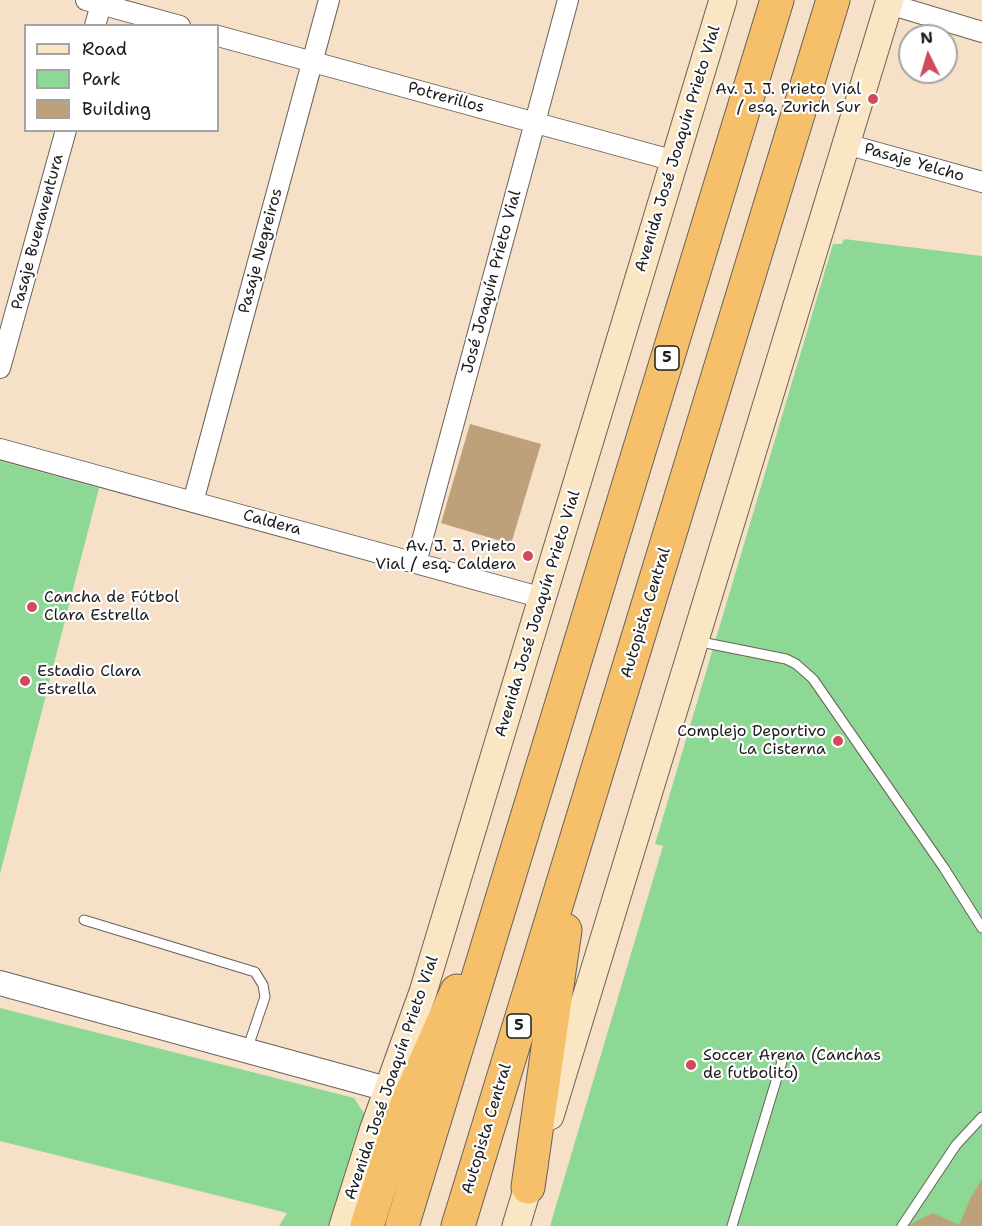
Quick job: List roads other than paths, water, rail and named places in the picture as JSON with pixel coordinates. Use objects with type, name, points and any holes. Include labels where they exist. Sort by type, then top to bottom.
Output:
[{"type":"highway","name":"5","points":[[402,1226],[777,0]]},
{"type":"highway","name":"Autopista Central","points":[[458,1226],[833,0]]},
{"type":"highway","points":[[528,1187],[580,826]]},
{"type":"highway","points":[[367,1226],[402,1115],[424,1062],[498,912]]},
{"type":"main road","name":"Avenida José Joaquín Prieto Vial","points":[[344,1226],[357,1177],[423,992],[723,0]]},
{"type":"main road","points":[[516,1226],[890,2]]},
{"type":"street","name":"Pasaje Negreiros","points":[[193,502],[329,0]]},
{"type":"street","name":"José Joaquín Prieto Vial","points":[[416,563],[568,0]]},
{"type":"street","points":[[95,24],[93,2],[173,24]]},
{"type":"street","points":[[890,2],[982,32]]},
{"type":"street","name":"Potrerillos","points":[[219,36],[675,161]]},
{"type":"street","name":"Pasaje Buenaventura","points":[[0,368],[65,132]]},
{"type":"street","name":"Pasaje Yelcho","points":[[846,144],[982,182]]},
{"type":"street","name":"Caldera","points":[[0,449],[543,598]]},
{"type":"street","points":[[0,983],[387,1089]]},
{"type":"lane","points":[[694,641],[786,659],[796,664],[813,679],[944,868],[982,928]]},
{"type":"lane","points":[[84,920],[255,972],[263,985],[265,997],[247,1050]]},
{"type":"lane","points":[[732,1226],[783,1058]]},
{"type":"lane","points":[[902,1226],[956,1145],[982,1116]]},
{"type":"place","name":"Av. J. J. Prieto Vial / esq. Zurich Sur","points":[[873,99]]},
{"type":"place","name":"Av. J. J. Prieto Vial / esq. Caldera","points":[[528,556]]},
{"type":"place","name":"Cancha de Fútbol Clara Estrella","points":[[32,607]]},
{"type":"place","name":"Estadio Clara Estrella","points":[[25,681]]},
{"type":"place","name":"Complejo Deportivo La Cisterna","points":[[838,741]]},
{"type":"place","name":"Soccer Arena (Canchas de futbolito)","points":[[691,1065]]}]
